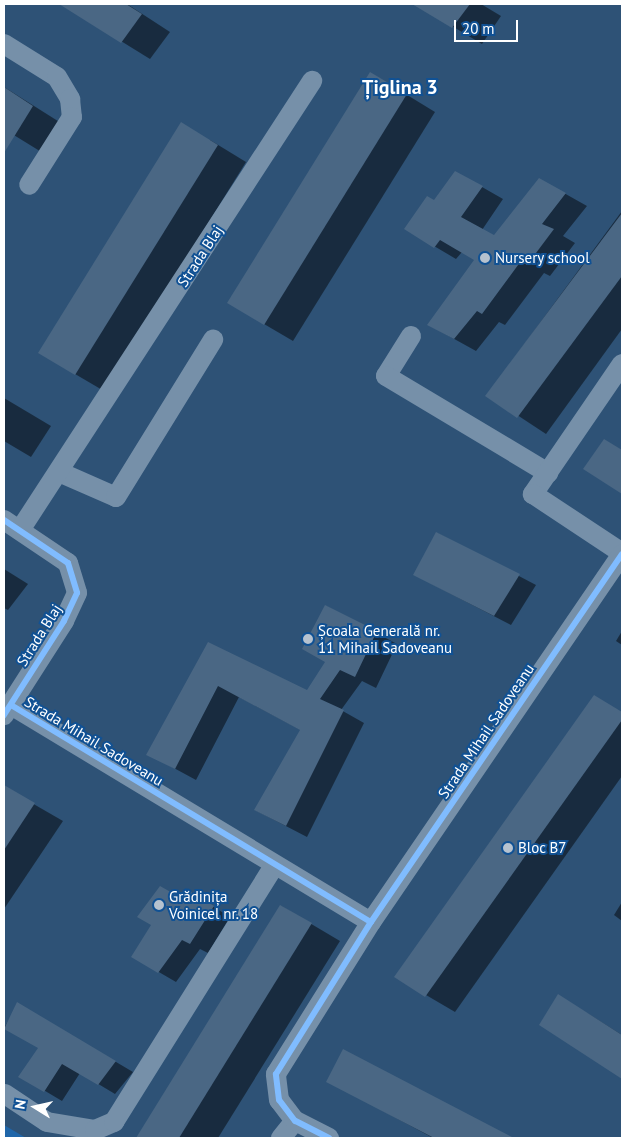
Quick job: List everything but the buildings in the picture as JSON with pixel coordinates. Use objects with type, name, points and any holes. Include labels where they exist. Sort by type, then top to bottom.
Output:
[{"type":"street","points":[[4,44],[57,77],[70,99],[72,117],[29,185]]},
{"type":"street","name":"Strada Blaj","points":[[7,710],[72,608],[77,593],[68,563],[12,525],[59,472],[312,81]]},
{"type":"street","points":[[411,336],[386,376],[548,474]]},
{"type":"street","points":[[59,472],[116,497],[213,340]]},
{"type":"street","points":[[622,364],[533,494],[622,553]]},
{"type":"street","name":"Strada Mihail Sadoveanu","points":[[329,1138],[295,1121],[279,1100],[276,1074],[371,922],[622,553]]},
{"type":"street","name":"Strada Mihail Sadoveanu","points":[[7,710],[371,922]]},
{"type":"street","points":[[5,1094],[47,1122],[95,1130],[114,1122],[274,866]]},
{"type":"street","points":[[281,1138],[295,1121]]},
{"type":"shaded area","points":[[4,1125],[26,1138],[4,1138]]},
{"type":"cycle path","points":[[4,520],[68,563],[77,593],[64,621],[4,715]]},
{"type":"cycle path","points":[[329,1138],[295,1121],[279,1100],[276,1074],[371,922],[622,554]]},
{"type":"cycle path","points":[[11,705],[371,922]]},
{"type":"place","name":"Nursery school","points":[[485,258]]},
{"type":"place","name":"Școala Generală nr. 11 Mihail Sadoveanu","points":[[308,639]]},
{"type":"place","name":"Bloc B7","points":[[508,848]]},
{"type":"place","name":"Grădinița Voinicel nr. 18","points":[[159,905]]},
{"type":"district","name":"Țiglina 3","points":[[400,87]]}]
